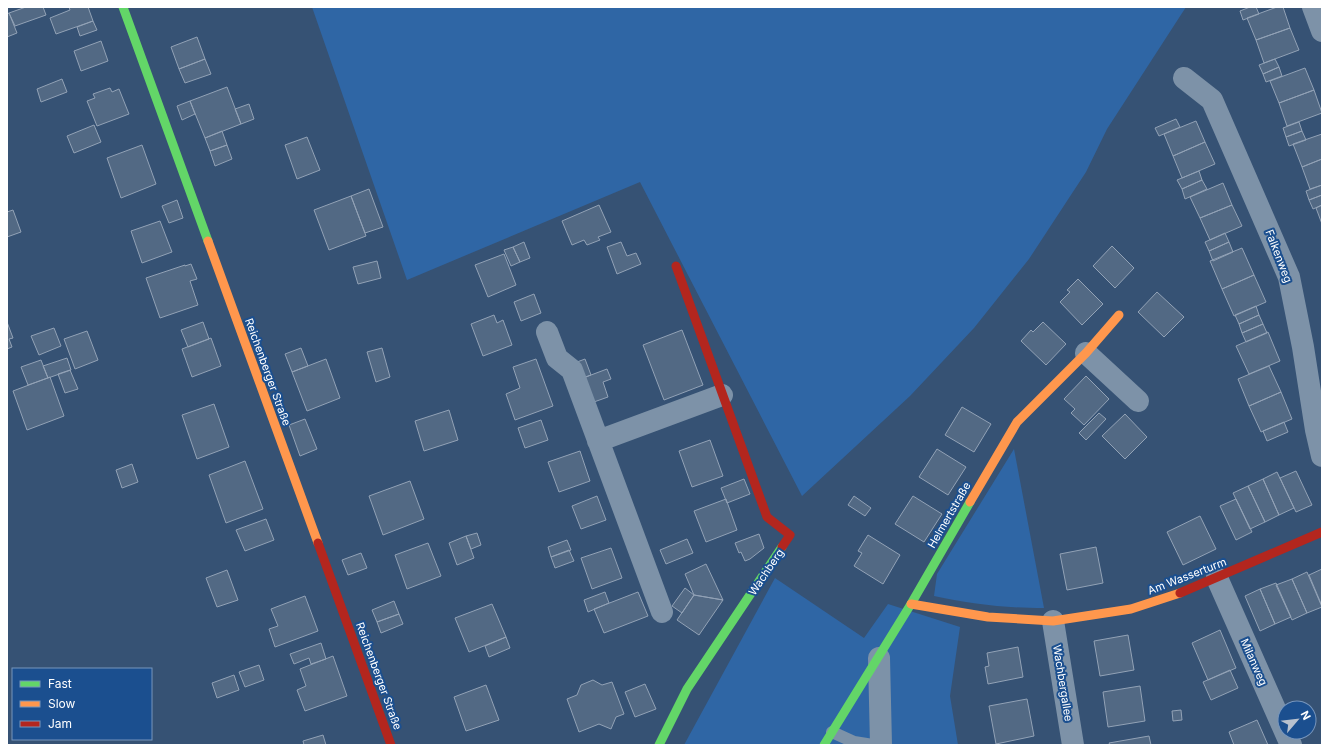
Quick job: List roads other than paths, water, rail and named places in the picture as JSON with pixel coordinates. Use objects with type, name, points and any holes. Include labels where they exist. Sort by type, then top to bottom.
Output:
[{"type":"street","name":"Reichenberger Straße","points":[[123,7],[391,745]]},
{"type":"street","points":[[1313,7],[1322,31]]},
{"type":"street","name":"Falkenweg","points":[[1184,78],[1212,100],[1289,277],[1322,456]]},
{"type":"street","name":"Wachberg","points":[[659,745],[687,689],[790,535],[778,527],[767,516],[676,266]]},
{"type":"street","name":"Helmertstraße","points":[[824,745],[879,658],[1017,422],[1086,352],[1119,315]]},
{"type":"street","points":[[547,332],[557,358],[572,370],[662,612]]},
{"type":"street","points":[[1086,352],[1138,401]]},
{"type":"street","points":[[598,440],[722,395]]},
{"type":"street","name":"Am Wasserturm","points":[[911,604],[988,617],[1053,621],[1131,609],[1184,592],[1322,532]]},
{"type":"street","name":"Milanweg","points":[[1217,578],[1291,745]]},
{"type":"street","name":"Wachbergallee","points":[[1053,621],[1073,745]]},
{"type":"street","points":[[879,658],[881,745]]},
{"type":"lane","points":[[832,732],[854,742],[873,745]]}]
